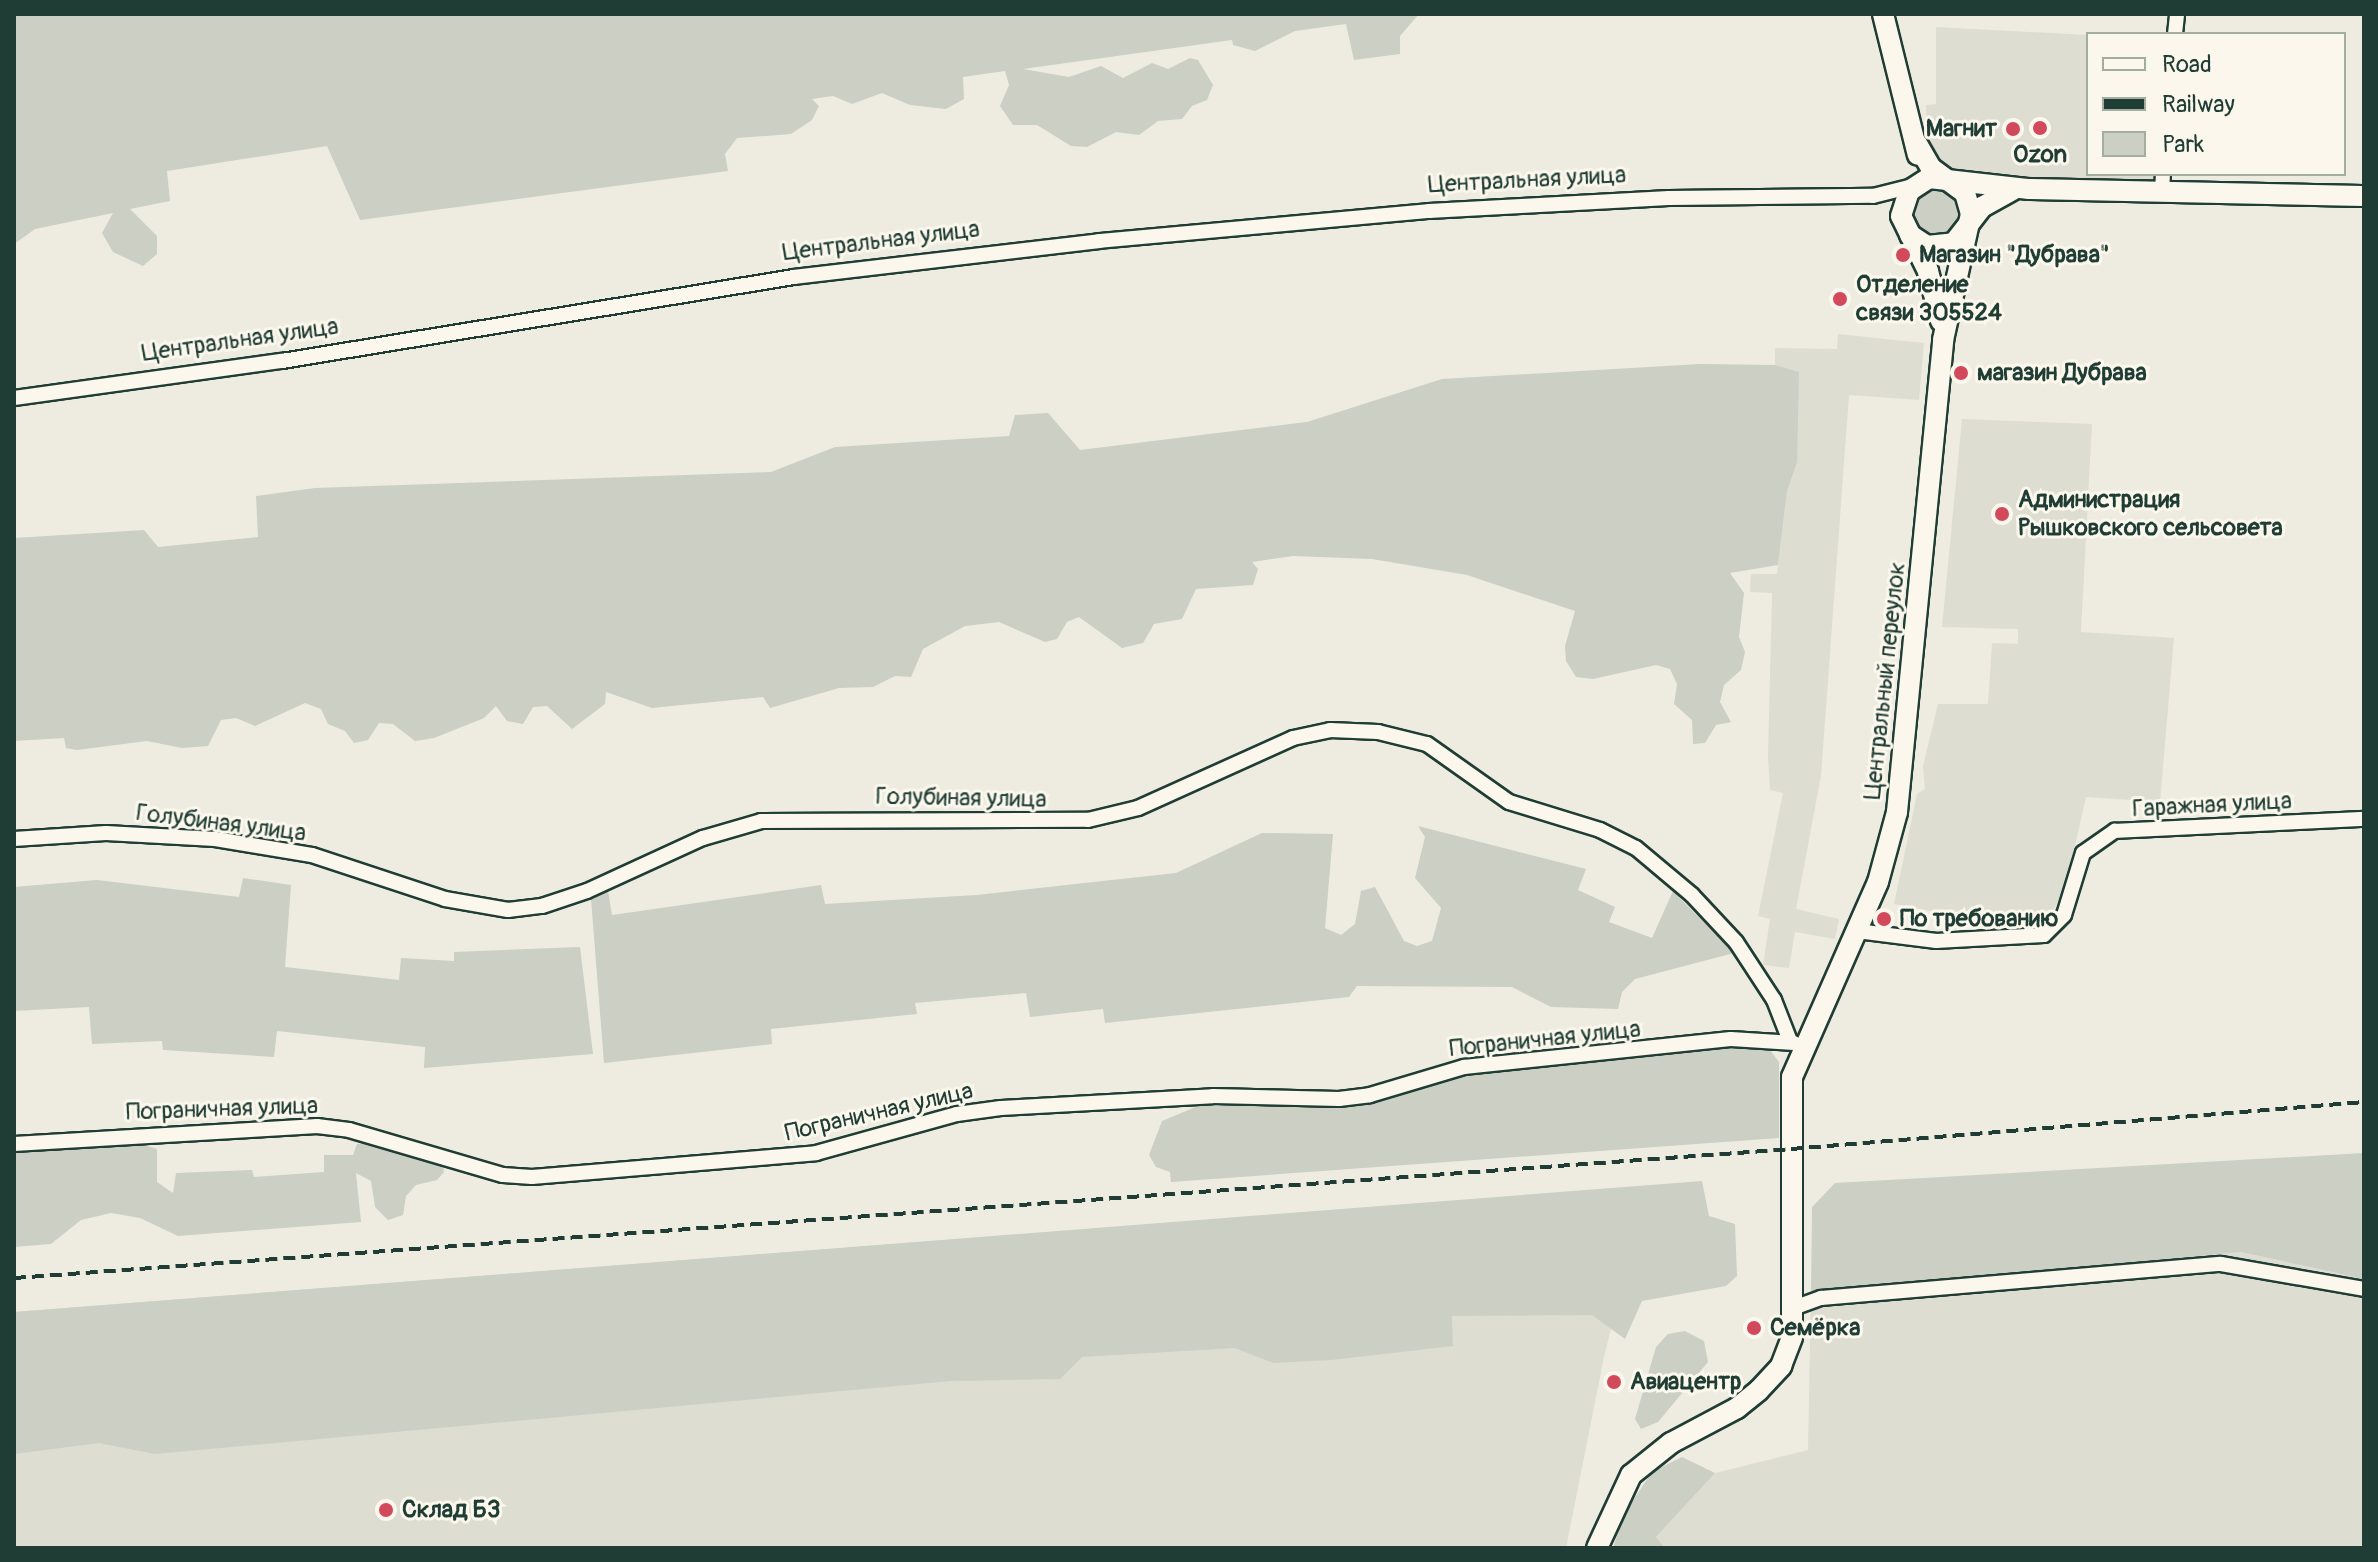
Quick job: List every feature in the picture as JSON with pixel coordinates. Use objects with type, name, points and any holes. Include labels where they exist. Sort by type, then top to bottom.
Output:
[{"type":"main road","points":[[1883,14],[1917,144],[1931,168],[1954,182],[1969,199],[1968,229],[1943,340]]},
{"type":"main road","points":[[1917,144],[1914,186],[1901,216],[1938,299],[1943,340]]},
{"type":"main road","points":[[1914,186],[1929,178],[2029,189],[2162,183],[2364,196]]},
{"type":"main road","points":[[1910,235],[1941,247],[1968,229],[1992,199],[2029,189]]},
{"type":"main road","name":"Центральный переулок","points":[[1597,1548],[1631,1475],[1671,1443],[1737,1408],[1771,1377],[1788,1352],[1796,1307],[1790,1093],[1796,1044],[1818,1011],[1857,931],[1889,845],[1903,779],[1943,340]]},
{"type":"street","name":"Центральная улица","points":[[14,398],[313,356],[794,277],[1099,241],[1429,211],[1761,196],[1873,196],[1914,186]]},
{"type":"street","points":[[1873,196],[1892,202],[1901,216]]},
{"type":"street","name":"Голубиная улица","points":[[14,839],[106,833],[215,839],[312,855],[445,899],[508,910],[542,906],[587,891],[739,825],[780,819],[1041,823],[1110,817],[1293,738],[1330,730],[1378,732],[1427,744],[1509,802],[1600,830],[1636,848],[1692,895],[1736,942],[1774,1000],[1796,1044]]},
{"type":"street","name":"Гаражная улица","points":[[1857,931],[1885,936],[1988,941],[2044,935],[2064,915],[2083,853],[2115,831],[2364,819]]},
{"type":"street","name":"Пограничная улица","points":[[14,1144],[317,1126],[349,1130],[503,1175],[532,1177],[816,1153],[957,1114],[1001,1108],[1213,1096],[1339,1099],[1370,1095],[1464,1067],[1731,1039],[1796,1044]]},
{"type":"street","points":[[1796,1307],[1821,1298],[2221,1264],[2364,1289]]},
{"type":"shaded area","points":[[1936,27],[2086,35],[2086,176],[2155,176],[2154,184],[1989,181],[1943,166],[1927,142],[1926,105],[1936,104]]},
{"type":"shaded area","points":[[1838,334],[1924,343],[1919,400],[1849,395],[1821,776],[1796,909],[1839,919],[1835,939],[1795,932],[1789,968],[1763,965],[1770,919],[1758,916],[1783,793],[1770,790],[1768,757],[1772,593],[1750,592],[1751,574],[1777,574],[1787,491],[1799,373],[1775,365],[1775,348],[1837,349]]},
{"type":"shaded area","points":[[1962,419],[2092,424],[2081,632],[2174,638],[2160,802],[2086,797],[2066,886],[2047,922],[2006,926],[1894,904],[1917,794],[1925,789],[1923,766],[1938,704],[1988,704],[1992,643],[2018,644],[2018,629],[1942,627]]},
{"type":"shaded area","points":[[1646,1186],[1604,1357],[1566,1548],[14,1548],[14,1312]]},
{"type":"shaded area","points":[[2241,1252],[2364,1279],[2364,1548],[1665,1548],[1656,1537],[1715,1473],[1808,1450],[1811,1293]]},
{"type":"green space","points":[[14,14],[1419,14],[1400,36],[1400,54],[1354,60],[1346,24],[1295,31],[1255,51],[1233,45],[1232,40],[1023,69],[1069,77],[1101,66],[1123,78],[1152,63],[1168,69],[1190,58],[1198,60],[1213,85],[1207,100],[1192,106],[1182,119],[1158,121],[1139,135],[1116,132],[1087,147],[1071,146],[1037,125],[1013,125],[1000,106],[1009,85],[1005,71],[963,77],[964,99],[946,109],[910,105],[882,93],[852,104],[833,96],[812,99],[819,106],[812,120],[791,134],[737,138],[725,154],[728,171],[360,220],[327,146],[167,171],[170,201],[130,209],[157,236],[157,254],[143,266],[113,252],[102,233],[113,213],[35,229],[14,244]]},
{"type":"green space","points":[[1937,189],[1954,196],[1961,213],[1954,230],[1937,237],[1920,230],[1913,213],[1920,196]]},
{"type":"green space","points":[[1700,364],[1775,365],[1799,372],[1797,462],[1787,491],[1778,565],[1730,573],[1744,593],[1739,637],[1745,652],[1741,670],[1724,685],[1720,702],[1731,722],[1716,725],[1705,743],[1693,744],[1692,720],[1674,704],[1677,684],[1670,669],[1656,665],[1593,679],[1576,677],[1566,661],[1565,646],[1575,611],[1467,575],[1372,559],[1293,556],[1252,562],[1258,569],[1253,585],[1196,589],[1182,619],[1154,624],[1143,643],[1122,648],[1079,617],[1067,622],[1057,639],[1045,642],[999,622],[965,626],[923,649],[911,677],[895,676],[873,687],[839,688],[770,708],[763,697],[652,708],[606,692],[605,704],[572,729],[547,706],[533,707],[523,724],[507,721],[496,706],[484,718],[434,738],[415,741],[393,724],[379,723],[368,740],[354,743],[345,731],[328,724],[321,709],[305,703],[255,726],[236,718],[221,720],[208,746],[182,748],[147,741],[77,750],[66,748],[64,738],[14,741],[14,538],[144,530],[158,547],[258,537],[256,496],[315,488],[771,472],[835,447],[1009,436],[1015,415],[1048,413],[1080,450],[1307,422],[1442,379]]},
{"type":"green space","points":[[1418,826],[1586,869],[1578,890],[1615,907],[1609,922],[1652,938],[1673,891],[1734,953],[1635,979],[1622,992],[1618,1009],[1551,1007],[1512,987],[1357,986],[1349,997],[1105,1023],[1103,1009],[1030,1017],[1026,993],[915,1003],[917,1014],[771,1029],[772,1044],[604,1063],[591,899],[608,891],[612,915],[821,885],[825,904],[976,895],[1176,873],[1262,833],[1333,834],[1325,928],[1341,935],[1355,924],[1361,891],[1375,887],[1404,941],[1417,946],[1432,941],[1441,908],[1415,878],[1425,837]]},
{"type":"green space","points":[[243,878],[291,885],[285,967],[399,980],[401,958],[454,961],[454,952],[580,947],[593,1054],[424,1068],[425,1047],[277,1031],[274,1057],[163,1050],[162,1041],[92,1044],[89,1007],[14,1011],[14,887],[97,880],[239,897]]},
{"type":"green space","points":[[1741,1045],[1770,1050],[1779,1062],[1779,1138],[1171,1182],[1170,1172],[1156,1167],[1149,1155],[1162,1121],[1198,1106],[1347,1104],[1468,1074]]},
{"type":"green space","points":[[134,1142],[157,1149],[157,1182],[173,1193],[176,1173],[252,1170],[254,1177],[324,1172],[324,1155],[353,1155],[357,1144],[366,1143],[443,1165],[444,1172],[437,1180],[416,1185],[406,1196],[403,1215],[388,1220],[375,1207],[371,1181],[356,1173],[361,1222],[178,1236],[140,1218],[111,1213],[81,1220],[51,1244],[14,1247],[14,1150]]},
{"type":"green space","points":[[2364,1153],[2364,1279],[2241,1252],[1811,1293],[1812,1207],[1835,1183]]},
{"type":"green space","points":[[1702,1181],[1709,1216],[1735,1224],[1737,1276],[1726,1286],[1642,1301],[1625,1339],[1592,1315],[1452,1316],[1453,1346],[1331,1360],[1273,1363],[1235,1348],[1082,1357],[1060,1379],[951,1381],[155,1454],[99,1443],[14,1454],[14,1312]]},
{"type":"green space","points":[[1685,1331],[1704,1341],[1708,1362],[1658,1422],[1641,1429],[1635,1419],[1656,1347],[1668,1334]]},
{"type":"green space","points":[[1682,1457],[1715,1473],[1656,1537],[1665,1548],[1613,1548],[1624,1514],[1652,1472]]},
{"type":"railway","points":[[14,1278],[1791,1149],[2364,1102]]},
{"type":"place","name":"Ozon","points":[[2040,128]]},
{"type":"place","name":"Магнит","points":[[2013,129]]},
{"type":"place","name":"Магазин \"Дубрава\"","points":[[1903,255]]},
{"type":"place","name":"Отделение связи 305524","points":[[1840,299]]},
{"type":"place","name":"магазин Дубрава","points":[[1961,373]]},
{"type":"place","name":"Администрация Рышковского сельсовета","points":[[2002,514]]},
{"type":"place","name":"По требованию","points":[[1884,919]]},
{"type":"place","name":"Семёрка","points":[[1754,1328]]},
{"type":"place","name":"Авиацентр","points":[[1614,1382]]},
{"type":"place","name":"Склад Б3","points":[[386,1510]]}]
